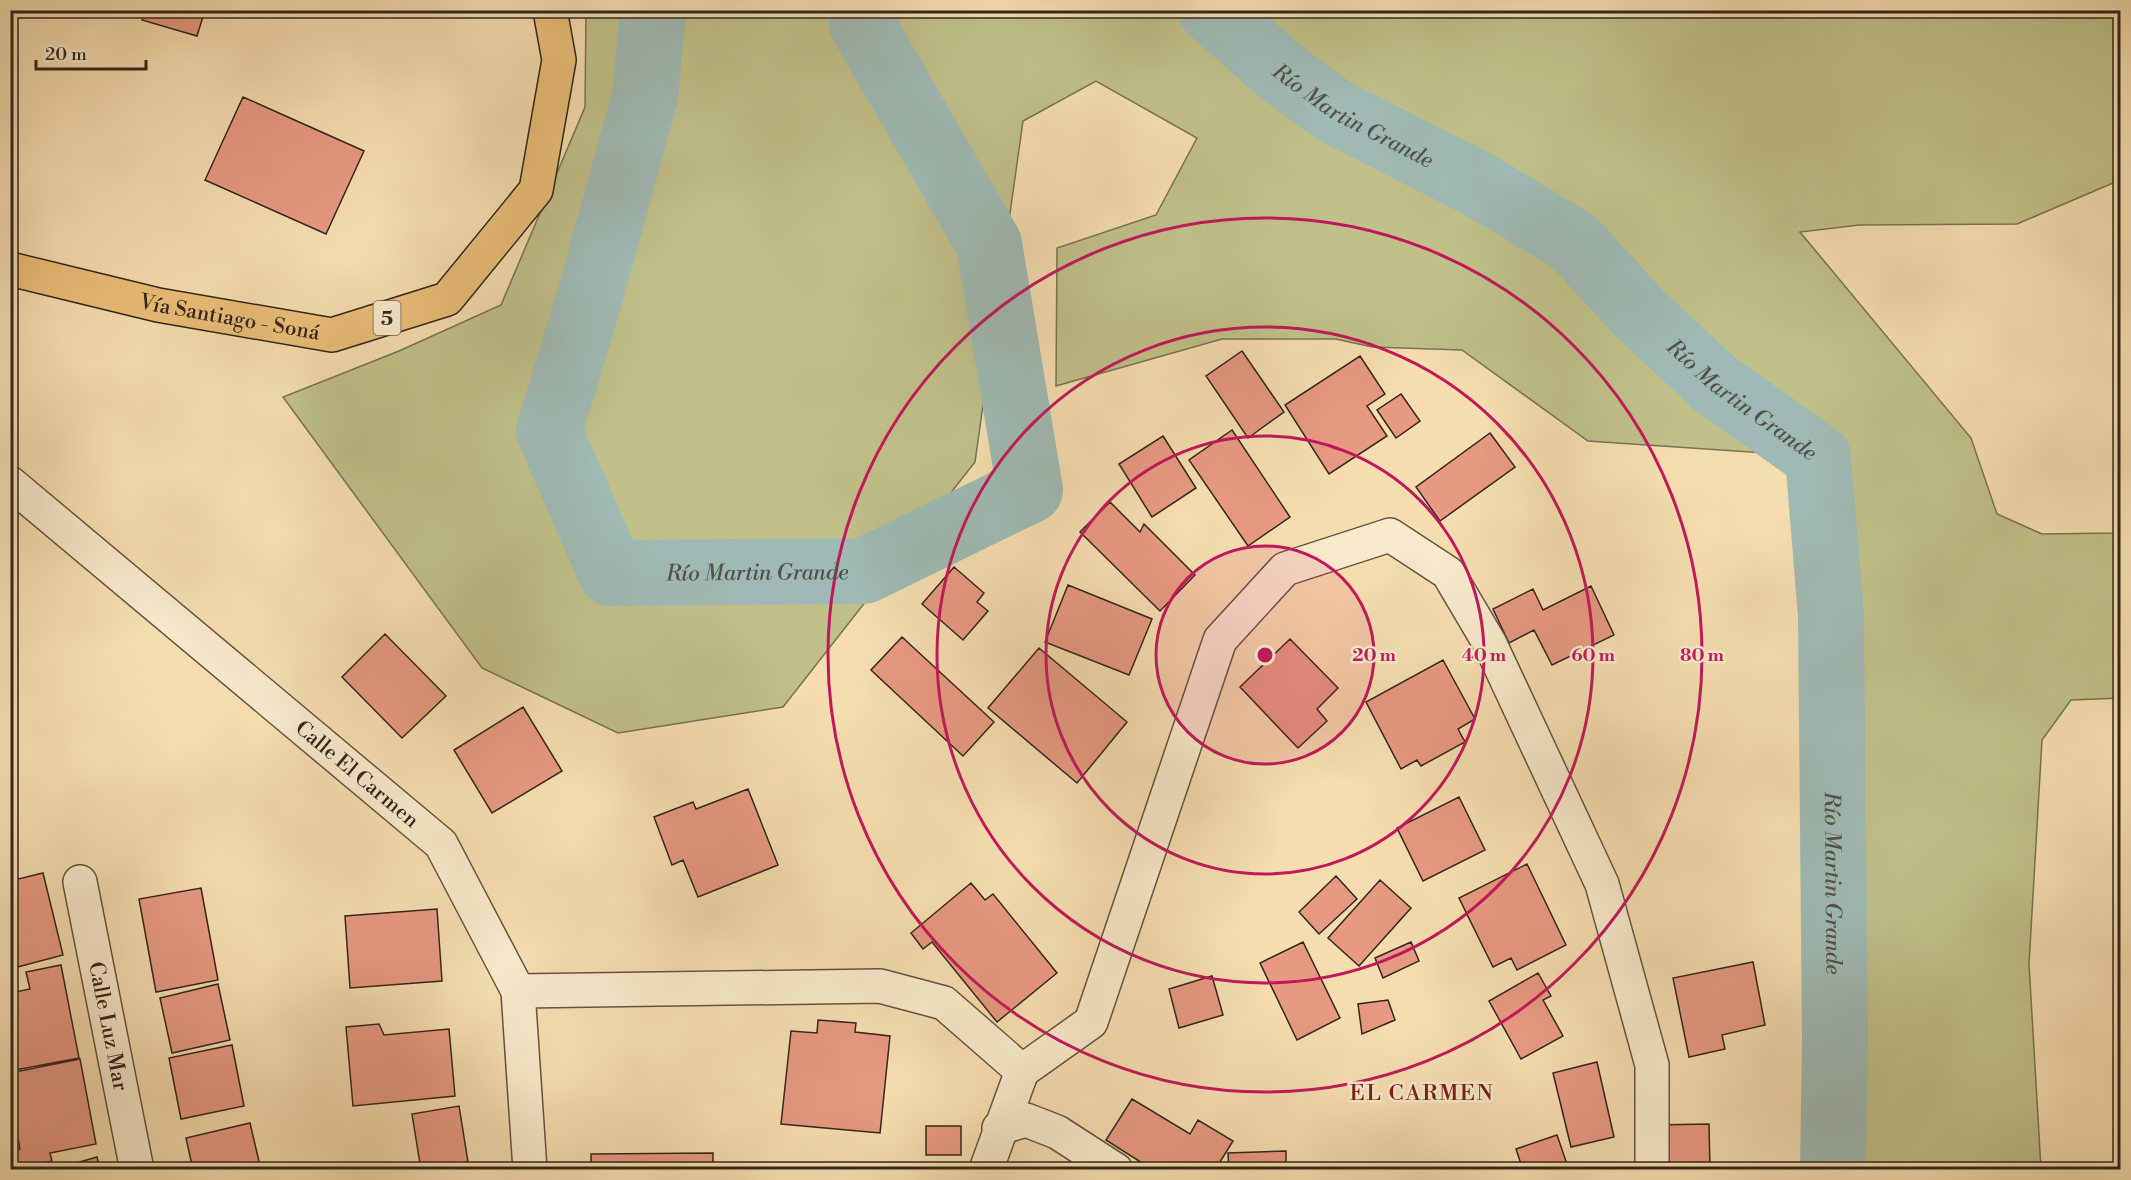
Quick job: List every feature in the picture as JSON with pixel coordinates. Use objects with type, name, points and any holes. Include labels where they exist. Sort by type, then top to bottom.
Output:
[{"type":"main road","name":"Vía Santiago - Soná","points":[[10,269],[158,304],[332,335],[447,299],[536,190],[559,60],[550,10]]},
{"type":"street","name":"Calle El Carmen","points":[[10,483],[441,844],[518,991],[530,1170]]},
{"type":"street","points":[[986,1170],[999,1128],[1022,1071],[1090,1022],[1221,640],[1285,569],[1390,535],[1448,573],[1490,644],[1602,884],[1652,1065],[1652,1170]]},
{"type":"street","name":"Calle Luz Mar","points":[[80,882],[137,1170]]},
{"type":"street","points":[[518,991],[880,986],[944,1003],[1022,1071]]},
{"type":"street","points":[[999,1128],[1026,1120],[1057,1132],[1116,1170]]},
{"type":"green space","points":[[586,11],[2120,11],[2120,178],[2118,181],[2017,224],[1859,225],[1800,232],[1971,438],[1997,514],[2042,534],[2115,533],[2120,527],[2120,698],[2071,700],[2042,740],[2029,964],[2041,1169],[1851,1169],[1825,457],[1588,441],[1462,350],[1372,347],[1336,339],[1222,339],[1056,386],[1057,248],[1156,215],[1197,138],[1096,81],[1023,121],[975,462],[783,707],[618,733],[482,668],[283,397],[399,351],[501,305],[585,107]]},
{"type":"building","points":[[144,10],[205,10],[197,36],[142,20]]},
{"type":"building","points":[[243,97],[364,151],[326,234],[205,180]]},
{"type":"building","points":[[1242,351],[1284,412],[1248,438],[1206,376]]},
{"type":"building","points":[[1360,356],[1385,394],[1367,406],[1387,436],[1329,474],[1285,405]]},
{"type":"building","points":[[1401,394],[1420,421],[1396,438],[1377,410]]},
{"type":"building","points":[[1232,430],[1290,517],[1248,546],[1189,460]]},
{"type":"building","points":[[1490,433],[1515,467],[1440,521],[1416,487]]},
{"type":"building","points":[[1163,436],[1196,488],[1152,517],[1119,464]]},
{"type":"building","points":[[1110,502],[1140,532],[1144,524],[1195,575],[1160,611],[1080,532]]},
{"type":"building","points":[[954,567],[984,593],[977,602],[988,611],[963,640],[922,604]]},
{"type":"building","points":[[1068,585],[1152,619],[1129,675],[1045,642]]},
{"type":"building","points":[[1591,586],[1614,635],[1552,665],[1534,630],[1509,643],[1493,609],[1533,589],[1543,610]]},
{"type":"building","points":[[385,634],[446,696],[402,738],[342,677]]},
{"type":"building","points":[[902,637],[994,722],[963,756],[871,670]]},
{"type":"building","points":[[1290,639],[1338,688],[1317,709],[1327,721],[1298,748],[1240,687]]},
{"type":"building","points":[[1039,648],[1127,722],[1077,783],[988,708]]},
{"type":"building","points":[[1443,660],[1475,719],[1458,729],[1465,742],[1421,766],[1417,760],[1401,769],[1366,702]]},
{"type":"building","points":[[523,707],[562,771],[492,813],[454,750]]},
{"type":"building","points":[[748,789],[778,865],[698,897],[683,860],[672,865],[654,817],[693,802],[696,809]]},
{"type":"building","points":[[1459,797],[1485,850],[1423,881],[1397,828]]},
{"type":"building","points":[[1527,864],[1566,945],[1517,970],[1511,958],[1493,967],[1459,898]]},
{"type":"building","points":[[43,873],[63,955],[10,969],[10,881]]},
{"type":"building","points":[[1336,876],[1357,899],[1319,934],[1299,912]]},
{"type":"building","points":[[1380,880],[1411,908],[1359,966],[1328,938]]},
{"type":"building","points":[[971,883],[985,900],[993,894],[1057,973],[997,1022],[932,942],[923,949],[911,933]]},
{"type":"building","points":[[201,888],[218,980],[156,992],[139,899]]},
{"type":"building","points":[[437,909],[442,981],[350,988],[345,916]]},
{"type":"building","points":[[1303,942],[1340,1018],[1297,1040],[1260,963]]},
{"type":"building","points":[[1411,942],[1419,961],[1383,978],[1375,958]]},
{"type":"building","points":[[1753,962],[1765,1025],[1722,1035],[1725,1049],[1689,1057],[1673,978]]},
{"type":"building","points":[[61,965],[79,1058],[10,1071],[10,993],[30,989],[26,972]]},
{"type":"building","points":[[1538,973],[1551,996],[1543,1000],[1563,1036],[1521,1059],[1489,1001]]},
{"type":"building","points":[[1212,976],[1223,1015],[1179,1028],[1169,989]]},
{"type":"building","points":[[218,984],[230,1040],[172,1053],[160,998]]},
{"type":"building","points":[[1388,1000],[1395,1020],[1362,1034],[1358,1004]]},
{"type":"building","points":[[818,1020],[856,1023],[855,1032],[890,1036],[880,1133],[781,1124],[791,1031],[817,1033]]},
{"type":"building","points":[[379,1024],[384,1035],[449,1029],[455,1096],[353,1106],[346,1027]]},
{"type":"building","points":[[232,1045],[244,1106],[181,1119],[169,1058]]},
{"type":"building","points":[[80,1059],[96,1144],[50,1153],[52,1161],[19,1168],[16,1152],[20,1149],[10,1098],[10,1073]]},
{"type":"building","points":[[1597,1062],[1614,1137],[1571,1147],[1553,1073]]},
{"type":"building","points":[[1132,1099],[1190,1134],[1198,1120],[1233,1141],[1215,1170],[1153,1170],[1106,1140]]},
{"type":"building","points":[[459,1106],[468,1162],[421,1170],[412,1114]]},
{"type":"building","points":[[250,1123],[261,1170],[193,1170],[186,1138]]},
{"type":"building","points":[[1709,1124],[1710,1170],[1655,1170],[1654,1125]]},
{"type":"building","points":[[926,1126],[961,1126],[961,1155],[926,1155]]},
{"type":"building","points":[[1557,1135],[1569,1170],[1523,1170],[1516,1149]]},
{"type":"building","points":[[1286,1151],[1286,1170],[1229,1170],[1228,1153]]},
{"type":"building","points":[[713,1153],[713,1170],[591,1170],[591,1154]]},
{"type":"building","points":[[97,1157],[100,1170],[52,1170]]},
{"type":"building","points":[[864,1163],[907,1164],[907,1170],[863,1170]]},
{"type":"waterway","name":"Río Martin Grande","points":[[653,10],[645,97],[586,310],[549,431],[611,573],[864,571],[1030,490],[989,244],[862,24],[868,10]]},
{"type":"waterway","name":"Río Martin Grande","points":[[1211,10],[1280,71],[1334,111],[1481,186],[1574,242],[1639,313],[1714,383],[1818,457],[1831,615],[1835,1040],[1833,1170]]},
{"type":"district","name":"EL CARMEN","points":[[1422,1092]]}]
